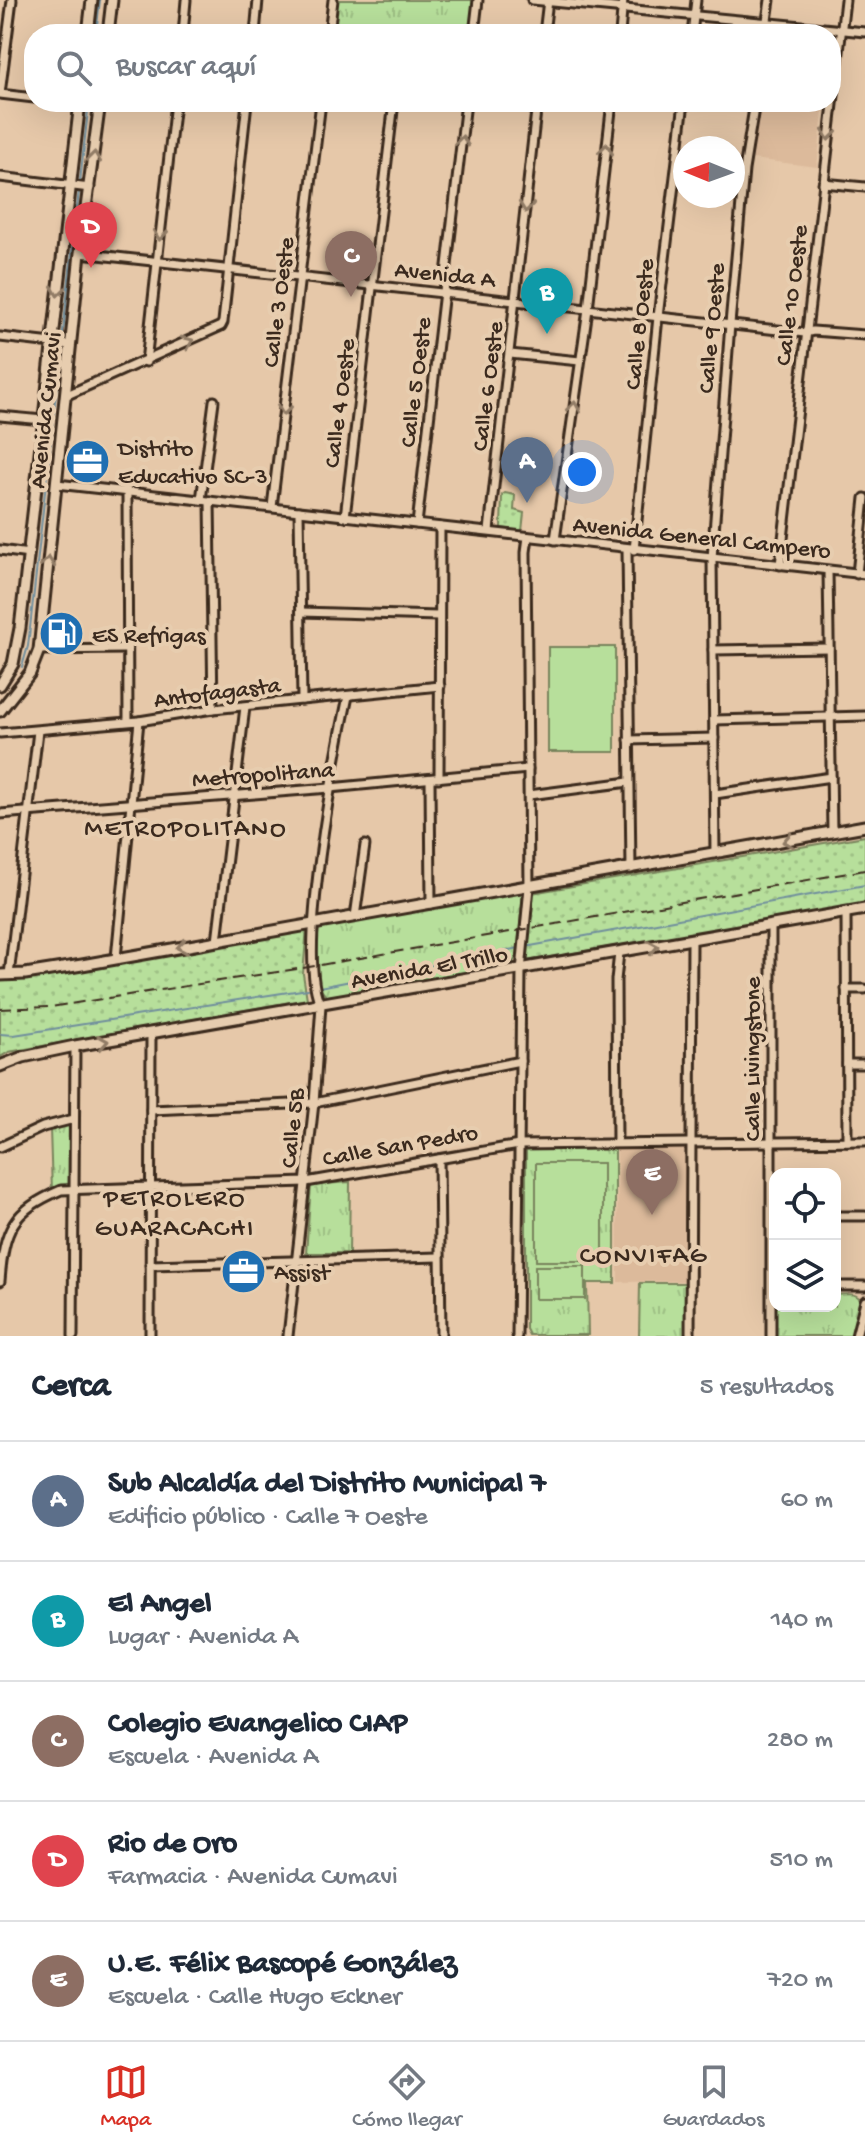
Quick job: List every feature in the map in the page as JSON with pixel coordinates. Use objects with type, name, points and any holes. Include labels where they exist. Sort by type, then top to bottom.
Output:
[{"type":"main road","points":[[89,24],[92,0]]},
{"type":"main road","points":[[109,24],[112,0]]},
{"type":"main road","name":"Avenida Cumavi","points":[[0,711],[35,665],[39,650],[42,593],[65,396],[60,345],[79,112]]},
{"type":"main road","name":"Avenida Cumavi","points":[[0,685],[13,664],[26,592],[43,420],[80,253],[99,112]]},
{"type":"main road","points":[[26,592],[42,593]]},
{"type":"main road","points":[[8,675],[22,683]]},
{"type":"main road","points":[[4,975],[431,904],[865,826]]},
{"type":"main road","name":"Avenida El Trillo","points":[[0,1066],[23,1057],[75,1046],[865,909]]},
{"type":"street","points":[[12,0],[0,94],[24,97]]},
{"type":"street","points":[[184,24],[186,0]]},
{"type":"street","points":[[256,24],[258,0]]},
{"type":"street","points":[[330,24],[333,0]]},
{"type":"street","points":[[475,24],[478,0]]},
{"type":"street","points":[[532,0],[623,4],[694,16],[778,24]]},
{"type":"street","points":[[693,24],[696,0]]},
{"type":"street","points":[[767,23],[770,0]]},
{"type":"street","name":"Calle 10 Oeste","points":[[841,38],[845,0]]},
{"type":"street","points":[[545,24],[548,1]]},
{"type":"street","points":[[621,24],[623,4]]},
{"type":"street","points":[[842,30],[865,32]]},
{"type":"street","points":[[146,362],[174,112]]},
{"type":"street","points":[[65,396],[221,326],[246,112]]},
{"type":"street","name":"Calle 3 Oeste","points":[[272,507],[320,112]]},
{"type":"street","name":"Calle 4 Oeste","points":[[345,517],[393,112]]},
{"type":"street","name":"Calle 5 Oeste","points":[[417,524],[465,112]]},
{"type":"street","name":"Calle 6 Oeste","points":[[489,531],[536,112]]},
{"type":"street","points":[[555,540],[588,309],[611,112]]},
{"type":"street","name":"Calle 8 Oeste","points":[[631,869],[631,550],[683,112]]},
{"type":"street","name":"Calle 9 Oeste","points":[[715,854],[712,558],[744,170],[753,112]]},
{"type":"street","name":"Calle 10 Oeste","points":[[780,565],[832,112]]},
{"type":"street","points":[[0,177],[88,188]]},
{"type":"street","points":[[823,183],[865,187]]},
{"type":"street","name":"Avenida A","points":[[80,253],[805,333],[865,335]]},
{"type":"street","points":[[0,337],[60,345]]},
{"type":"street","points":[[510,354],[580,361]]},
{"type":"street","points":[[201,500],[214,401]]},
{"type":"street","points":[[0,416],[43,420]]},
{"type":"street","name":"Avenida General Campero","points":[[57,484],[861,574]]},
{"type":"street","points":[[127,491],[128,721]]},
{"type":"street","points":[[861,574],[865,498]]},
{"type":"street","points":[[210,501],[213,709]]},
{"type":"street","points":[[299,511],[302,700]]},
{"type":"street","points":[[431,904],[440,686],[440,527]]},
{"type":"street","points":[[517,1336],[521,969],[529,887],[528,537]]},
{"type":"street","points":[[0,550],[29,554]]},
{"type":"street","points":[[828,571],[832,832]]},
{"type":"street","points":[[301,612],[438,616]]},
{"type":"street","points":[[713,650],[829,648]]},
{"type":"street","points":[[39,650],[126,649]]},
{"type":"street","name":"Antofagasta","points":[[0,733],[139,721],[213,709],[440,686]]},
{"type":"street","name":"Calle 5B","points":[[288,1336],[314,1103],[321,1005],[315,996],[311,967],[314,924],[330,788],[348,696]]},
{"type":"street","points":[[217,941],[245,707]]},
{"type":"street","points":[[714,720],[865,716]]},
{"type":"street","points":[[116,958],[139,721]]},
{"type":"street","points":[[4,975],[30,813],[38,731]]},
{"type":"street","points":[[629,740],[714,738]]},
{"type":"street","name":"Metropolitana","points":[[0,814],[528,769]]},
{"type":"street","points":[[715,794],[831,777]]},
{"type":"street","points":[[529,795],[629,782]]},
{"type":"street","points":[[355,917],[365,845]]},
{"type":"street","points":[[846,912],[847,1141]]},
{"type":"street","name":"Calle Livingstone","points":[[771,926],[772,1168]]},
{"type":"street","points":[[690,1336],[692,940]]},
{"type":"street","points":[[617,1143],[616,980],[619,953]]},
{"type":"street","points":[[846,989],[865,989]]},
{"type":"street","points":[[150,1336],[151,1035]]},
{"type":"street","points":[[73,1336],[75,1046]]},
{"type":"street","points":[[151,1110],[314,1103],[520,1061]]},
{"type":"street","points":[[847,1064],[865,1064]]},
{"type":"street","points":[[0,1147],[43,1127],[74,1119]]},
{"type":"street","name":"Calle San Pedro","points":[[0,1281],[3,1232],[28,1207],[45,1197],[73,1189],[306,1182],[519,1145],[865,1141]]},
{"type":"street","points":[[439,1159],[441,1336]]},
{"type":"street","points":[[841,1216],[865,1216]]},
{"type":"street","points":[[150,1265],[439,1257]]},
{"type":"street","points":[[841,1286],[865,1286]]},
{"type":"street","points":[[856,1336],[865,1301]]},
{"type":"street","name":"Calle Livingstone","points":[[771,1336],[772,1312]]},
{"type":"shaded area","points":[[758,112],[823,112],[817,167],[753,159]]},
{"type":"shaded area","points":[[687,1147],[687,1281],[618,1282],[617,1148]]},
{"type":"green space","points":[[336,0],[474,0],[471,24],[333,24]]},
{"type":"green space","points":[[502,495],[515,495],[514,510],[524,513],[522,531],[501,528]]},
{"type":"green space","points":[[548,647],[615,647],[615,752],[548,752]]},
{"type":"green space","points":[[865,836],[865,904],[526,961],[532,893]]},
{"type":"green space","points":[[523,891],[517,957],[511,964],[327,997],[318,983],[319,926]]},
{"type":"green space","points":[[307,927],[303,974],[307,999],[9,1052],[0,1057],[0,980]]},
{"type":"green space","points":[[65,1124],[71,1126],[71,1181],[52,1192],[50,1128]]},
{"type":"green space","points":[[529,1147],[615,1147],[615,1283],[587,1283],[588,1335],[529,1335],[526,1329],[526,1152]]},
{"type":"green space","points":[[536,1163],[603,1163],[603,1261],[536,1261]]},
{"type":"green space","points":[[350,1182],[349,1253],[306,1253],[311,1185]]},
{"type":"green space","points":[[535,1266],[585,1266],[585,1299],[535,1299]]},
{"type":"green space","points":[[640,1283],[691,1283],[688,1336],[639,1336]]},
{"type":"green space","points":[[841,1295],[853,1295],[861,1301],[851,1336],[777,1336],[774,1332],[775,1312],[841,1312]]},
{"type":"waterway","points":[[97,24],[100,0]]},
{"type":"waterway","points":[[62,341],[88,112]]},
{"type":"waterway","points":[[22,667],[28,646],[61,347]]},
{"type":"waterway","points":[[525,947],[865,885]]},
{"type":"waterway","points":[[320,987],[519,948]]},
{"type":"waterway","points":[[0,1034],[14,1035],[308,989]]},
{"type":"railway","points":[[0,1009],[50,1007],[303,968],[865,870]]},
{"type":"place","name":"Rio de Oro","points":[[91,268]]},
{"type":"place","name":"Colegio Evangelico CIAP","points":[[351,297]]},
{"type":"place","name":"El Angel","points":[[547,334]]},
{"type":"place","name":"Distrito Educativo SC-3","points":[[87,461]]},
{"type":"place","name":"Sub Alcaldía del Distrito Municipal 7","points":[[527,503]]},
{"type":"place","name":"ES Refrigas","points":[[61,634]]},
{"type":"place","name":"U.E. Félix Bascopé González","points":[[652,1215]]},
{"type":"place","name":"Assist","points":[[243,1271]]},
{"type":"district","name":"METROPOLITANO","points":[[186,826]]},
{"type":"district","name":"PETROLERO GUARACACHI","points":[[175,1211]]},
{"type":"district","name":"CONVIFAG","points":[[644,1253]]}]
